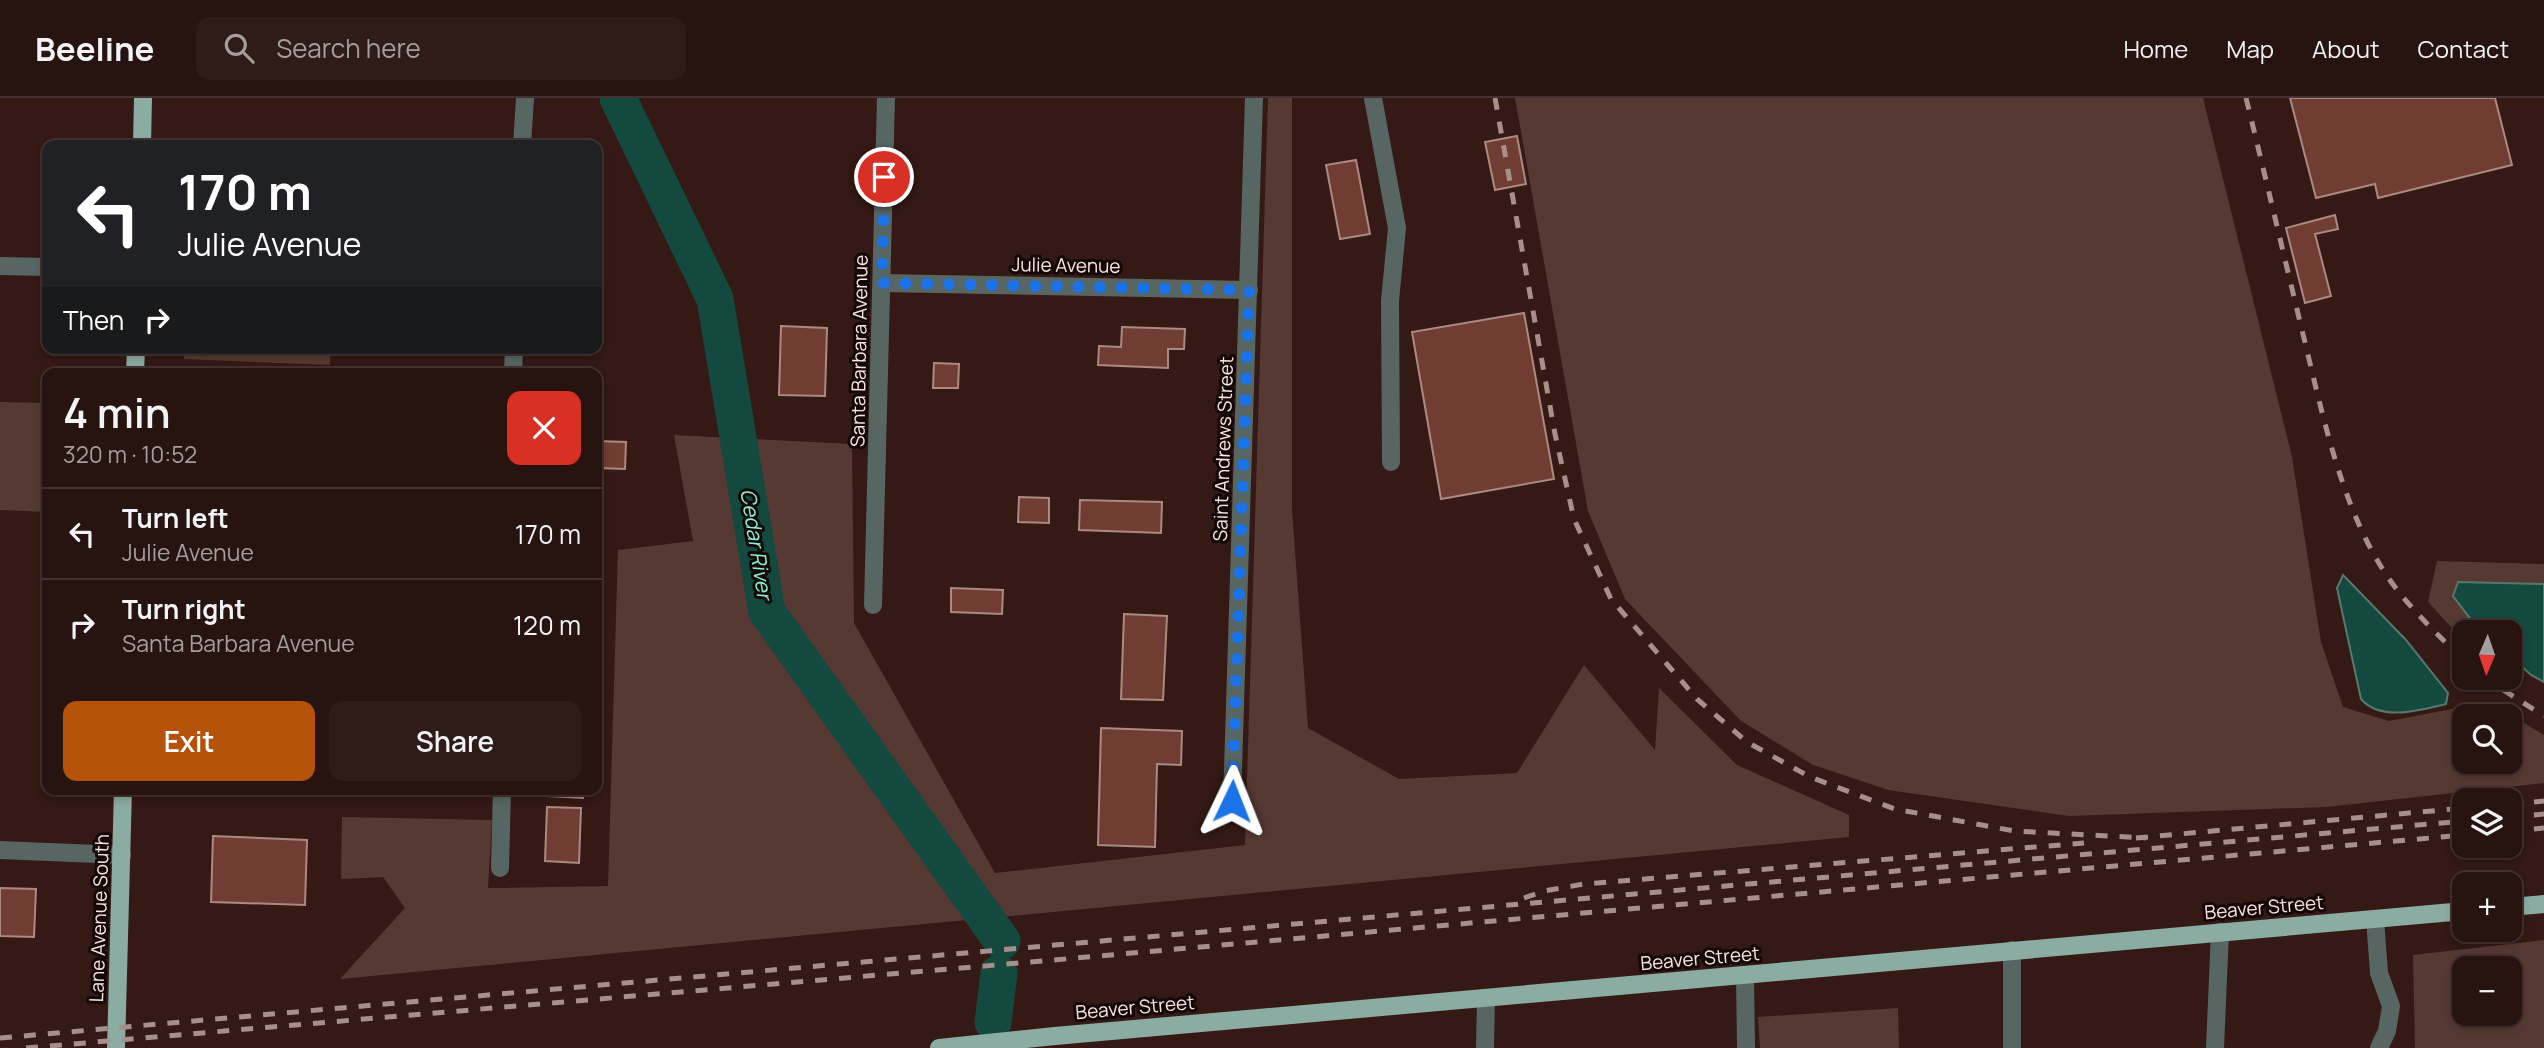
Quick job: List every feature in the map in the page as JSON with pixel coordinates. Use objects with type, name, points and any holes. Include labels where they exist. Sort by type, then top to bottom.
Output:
[{"type":"main road","points":[[142,140],[143,98]]},
{"type":"main road","name":"Lane Avenue South","points":[[116,1048],[123,795]]},
{"type":"main road","points":[[2522,906],[2544,904]]},
{"type":"main road","name":"Beaver Street","points":[[939,1048],[2452,912]]},
{"type":"street","points":[[522,140],[525,98]]},
{"type":"street","name":"Santa Barbara Avenue","points":[[873,605],[886,98]]},
{"type":"street","name":"Saint Andrews Street","points":[[1232,801],[1254,98]]},
{"type":"street","points":[[1373,98],[1397,228],[1390,301],[1391,461]]},
{"type":"street","points":[[0,266],[42,267]]},
{"type":"street","name":"Julie Avenue","points":[[882,283],[1249,290]]},
{"type":"street","points":[[500,868],[502,795]]},
{"type":"street","points":[[0,850],[122,855]]},
{"type":"street","points":[[2375,919],[2379,973],[2390,1006],[2387,1031],[2378,1048]]},
{"type":"street","points":[[2215,1048],[2220,932]]},
{"type":"street","points":[[2012,950],[2012,1048]]},
{"type":"street","points":[[1745,975],[1746,1048]]},
{"type":"street","points":[[1485,1048],[1486,998]]},
{"type":"shaded area","points":[[1268,98],[1292,98],[1292,510],[1308,728],[1399,779],[1517,773],[1584,665],[1655,750],[1659,688],[1737,765],[1849,815],[1849,837],[340,979],[405,908],[383,877],[341,879],[342,817],[492,820],[488,888],[608,886],[618,550],[693,541],[674,435],[852,444],[854,623],[995,873],[1245,845]]},
{"type":"shaded area","points":[[1515,98],[2203,98],[2292,457],[2321,642],[2343,707],[2389,721],[2452,709],[2452,774],[2522,774],[2522,722],[2544,735],[2544,783],[2499,788],[2452,788],[2452,793],[2326,807],[2069,816],[1888,790],[1813,765],[1741,721],[1625,599],[1588,511]]},
{"type":"shaded area","points":[[184,354],[330,354],[330,365],[184,359]]},
{"type":"shaded area","points":[[0,402],[42,403],[42,512],[0,510]]},
{"type":"shaded area","points":[[2437,561],[2544,564],[2544,584],[2458,582],[2454,596],[2472,620],[2452,620],[2452,628],[2428,602]]},
{"type":"shaded area","points":[[2544,940],[2544,1048],[2415,1048],[2413,955]]},
{"type":"shaded area","points":[[1898,1008],[1899,1048],[1760,1048],[1758,1017]]},
{"type":"water","points":[[2343,575],[2406,640],[2448,693],[2446,704],[2413,711],[2390,712],[2369,706],[2361,699],[2337,588]]},
{"type":"water","points":[[2458,582],[2544,584],[2544,682],[2522,667],[2522,620],[2471,620],[2453,596]]},
{"type":"building","points":[[2290,98],[2495,98],[2512,165],[2378,198],[2375,184],[2316,198]]},
{"type":"building","points":[[1517,136],[1526,184],[1495,190],[1485,142]]},
{"type":"building","points":[[1356,160],[1370,234],[1340,239],[1326,165]]},
{"type":"building","points":[[2335,215],[2338,229],[2315,234],[2331,296],[2305,303],[2286,228]]},
{"type":"building","points":[[1524,313],[1554,479],[1441,499],[1412,332]]},
{"type":"building","points":[[781,326],[827,328],[825,396],[779,395]]},
{"type":"building","points":[[1122,327],[1185,329],[1184,349],[1168,349],[1168,368],[1098,365],[1099,346],[1121,347]]},
{"type":"building","points":[[934,363],[959,364],[958,388],[933,388]]},
{"type":"building","points":[[602,441],[626,442],[625,469],[602,468]]},
{"type":"building","points":[[1019,497],[1049,498],[1049,523],[1018,522]]},
{"type":"building","points":[[1080,500],[1162,502],[1161,533],[1079,530]]},
{"type":"building","points":[[951,588],[1003,590],[1002,614],[951,612]]},
{"type":"building","points":[[1124,614],[1167,616],[1163,700],[1121,699]]},
{"type":"building","points":[[1101,728],[1182,731],[1181,765],[1157,764],[1155,847],[1098,845]]},
{"type":"building","points":[[583,795],[583,798],[548,796]]},
{"type":"building","points":[[547,807],[581,808],[579,863],[545,861]]},
{"type":"building","points":[[213,836],[307,840],[305,905],[211,902]]},
{"type":"building","points":[[0,888],[36,889],[34,937],[0,936]]},
{"type":"waterway","name":"Cedar River","points":[[618,98],[715,299],[767,612],[1002,941]]},
{"type":"waterway","name":"Cedar River","points":[[993,1022],[999,973]]},
{"type":"railway","points":[[1495,98],[1555,434],[1574,519],[1611,599],[1697,699],[1747,742],[1810,777],[1895,809],[2014,831],[2146,838]]},
{"type":"railway","points":[[2246,98],[2318,397],[2349,500],[2379,563],[2398,591],[2452,648]]},
{"type":"railway","points":[[2503,690],[2544,716]]},
{"type":"railway","points":[[2522,803],[2544,801]]},
{"type":"railway","points":[[2136,838],[2452,809]]},
{"type":"railway","points":[[2522,816],[2544,814]]},
{"type":"railway","points":[[0,1038],[2452,822]]},
{"type":"railway","points":[[2522,830],[2544,828]]},
{"type":"railway","points":[[26,1048],[2452,836]]},
{"type":"railway","points":[[1524,898],[1544,891],[1584,884],[2084,843]]},
{"type":"route","points":[[884,177],[882,283],[1249,290],[1232,801]]}]
